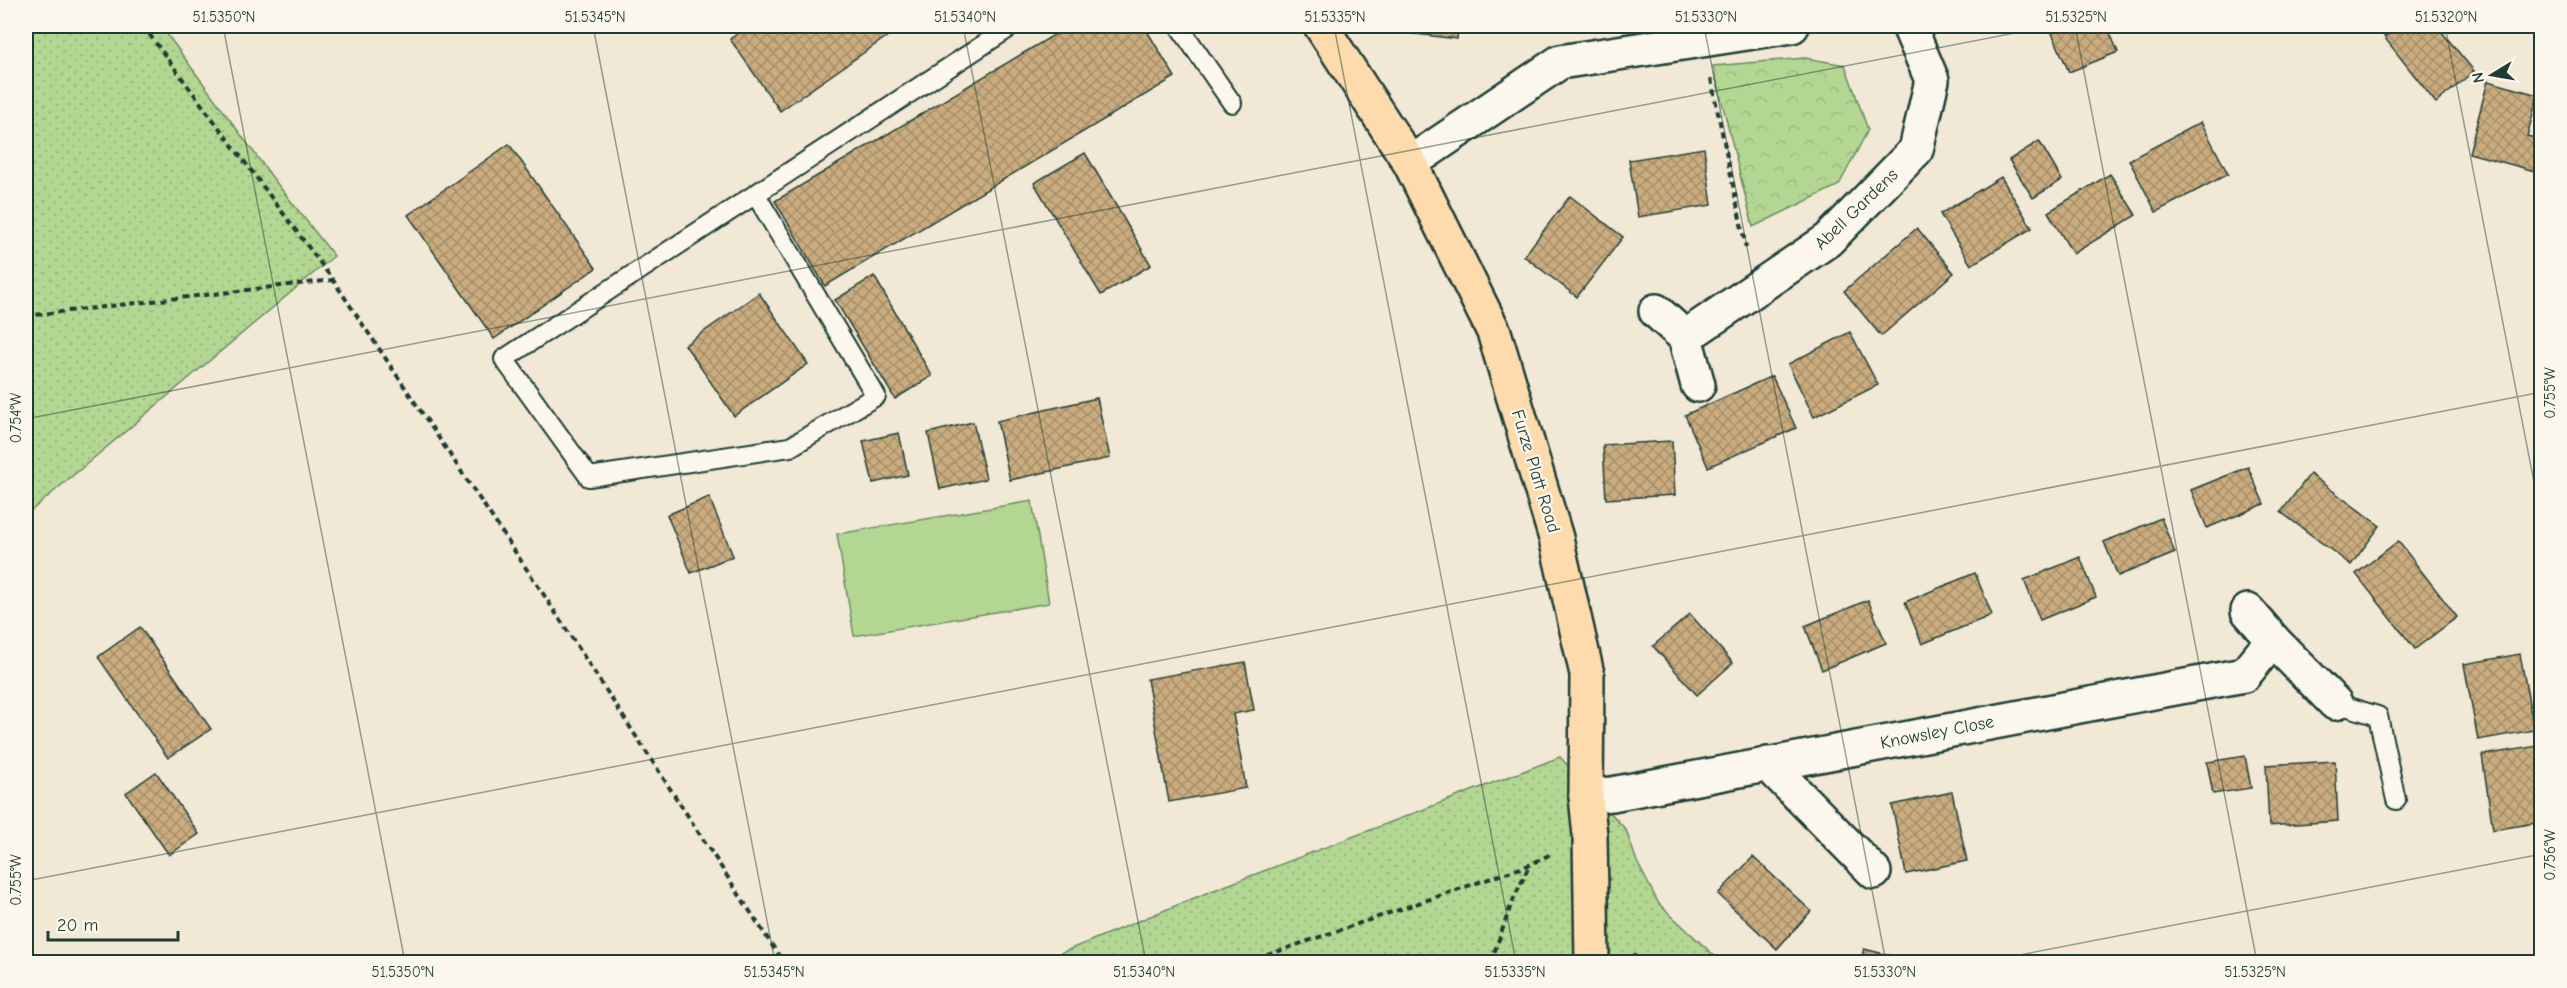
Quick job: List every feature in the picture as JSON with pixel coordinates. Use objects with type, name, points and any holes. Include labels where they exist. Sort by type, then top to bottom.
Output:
[{"type":"main road","name":"Furze Platt Road","points":[[1321,26],[1410,163],[1494,332],[1556,538],[1587,674],[1586,796],[1590,835],[1592,963]]},
{"type":"street","points":[[1410,163],[1560,62],[1792,26]]},
{"type":"street","name":"Abell Gardens","points":[[1685,337],[1828,240],[1916,150],[1932,80],[1909,26]]},
{"type":"street","points":[[1656,311],[1685,337],[1698,385]]},
{"type":"street","points":[[2248,611],[2272,640],[2335,703]]},
{"type":"street","name":"Knowsley Close","points":[[1586,796],[2244,675],[2272,640]]},
{"type":"street","points":[[1768,764],[1874,872]]},
{"type":"lane","points":[[756,195],[876,396],[790,447],[589,477],[504,359],[1012,26]]},
{"type":"lane","points":[[1179,26],[1232,103]]},
{"type":"lane","points":[[2335,703],[2378,716],[2396,800]]},
{"type":"path","points":[[143,26],[333,280],[542,592],[783,963]]},
{"type":"path","points":[[1703,39],[1754,290]]},
{"type":"path","points":[[26,316],[333,280]]},
{"type":"path","points":[[1247,963],[1529,865],[1590,835]]},
{"type":"path","points":[[1491,963],[1511,905],[1529,865]]},
{"type":"green space","points":[[26,26],[161,26],[275,181],[334,256],[26,515]]},
{"type":"green space","points":[[1805,58],[1845,65],[1868,130],[1839,185],[1753,227],[1713,66]]},
{"type":"green space","points":[[1032,501],[1049,603],[854,636],[837,534]]},
{"type":"green space","points":[[1560,757],[1626,830],[1637,862],[1659,904],[1721,962],[1039,962],[1209,892]]},
{"type":"building","points":[[749,26],[902,26],[780,111],[730,39]]},
{"type":"building","points":[[1069,26],[1144,26],[1175,77],[825,286],[775,201]]},
{"type":"building","points":[[1375,26],[1458,26],[1457,39],[1375,29]]},
{"type":"building","points":[[2049,26],[2107,26],[2118,52],[2069,72]]},
{"type":"building","points":[[2398,26],[2437,26],[2474,71],[2436,103],[2384,37]]},
{"type":"building","points":[[2488,81],[2538,95],[2527,136],[2542,140],[2542,173],[2469,153]]},
{"type":"building","points":[[2201,122],[2228,174],[2156,212],[2129,160]]},
{"type":"building","points":[[2039,141],[2062,180],[2033,198],[2009,160]]},
{"type":"building","points":[[509,144],[596,268],[494,339],[408,215]]},
{"type":"building","points":[[1704,148],[1712,205],[1638,217],[1629,160]]},
{"type":"building","points":[[1085,153],[1151,265],[1101,295],[1034,183]]},
{"type":"building","points":[[2110,174],[2136,215],[2073,254],[2048,212]]},
{"type":"building","points":[[2001,177],[2032,228],[1971,265],[1940,214]]},
{"type":"building","points":[[1570,196],[1623,237],[1577,297],[1524,256]]},
{"type":"building","points":[[1917,228],[1954,273],[1881,336],[1844,291]]},
{"type":"building","points":[[874,276],[932,376],[895,399],[835,300]]},
{"type":"building","points":[[759,293],[808,364],[734,416],[685,345]]},
{"type":"building","points":[[1850,332],[1878,385],[1814,417],[1788,364]]},
{"type":"building","points":[[1772,376],[1796,428],[1708,467],[1685,415]]},
{"type":"building","points":[[1097,398],[1110,458],[1010,480],[997,421]]},
{"type":"building","points":[[973,422],[986,479],[940,489],[928,433]]},
{"type":"building","points":[[899,433],[908,475],[873,483],[863,441]]},
{"type":"building","points":[[1672,441],[1675,495],[1606,499],[1603,445]]},
{"type":"building","points":[[2248,467],[2264,504],[2207,528],[2191,490]]},
{"type":"building","points":[[2310,474],[2380,526],[2351,565],[2281,512]]},
{"type":"building","points":[[709,497],[733,556],[691,573],[667,515]]},
{"type":"building","points":[[2161,518],[2175,553],[2118,576],[2104,542]]},
{"type":"building","points":[[2398,541],[2457,617],[2415,649],[2356,574]]},
{"type":"building","points":[[2080,557],[2096,597],[2040,620],[2024,580]]},
{"type":"building","points":[[1975,573],[1992,615],[1922,644],[1905,602]]},
{"type":"building","points":[[1868,600],[1886,643],[1822,670],[1805,626]]},
{"type":"building","points":[[1690,614],[1733,663],[1697,695],[1653,646]]},
{"type":"building","points":[[140,627],[211,729],[168,758],[98,657]]},
{"type":"building","points":[[2520,654],[2534,730],[2478,740],[2464,664]]},
{"type":"building","points":[[1245,662],[1254,710],[1233,714],[1246,788],[1169,802],[1147,679]]},
{"type":"building","points":[[2538,746],[2542,772],[2542,822],[2493,830],[2482,755]]},
{"type":"building","points":[[2245,756],[2251,788],[2213,794],[2207,762]]},
{"type":"building","points":[[2335,761],[2338,821],[2269,826],[2266,765]]},
{"type":"building","points":[[156,772],[199,834],[169,855],[126,793]]},
{"type":"building","points":[[1952,792],[1967,861],[1906,874],[1892,805]]},
{"type":"building","points":[[1753,857],[1811,911],[1777,949],[1718,894]]},
{"type":"building","points":[[1864,949],[1917,962],[1860,962]]}]
